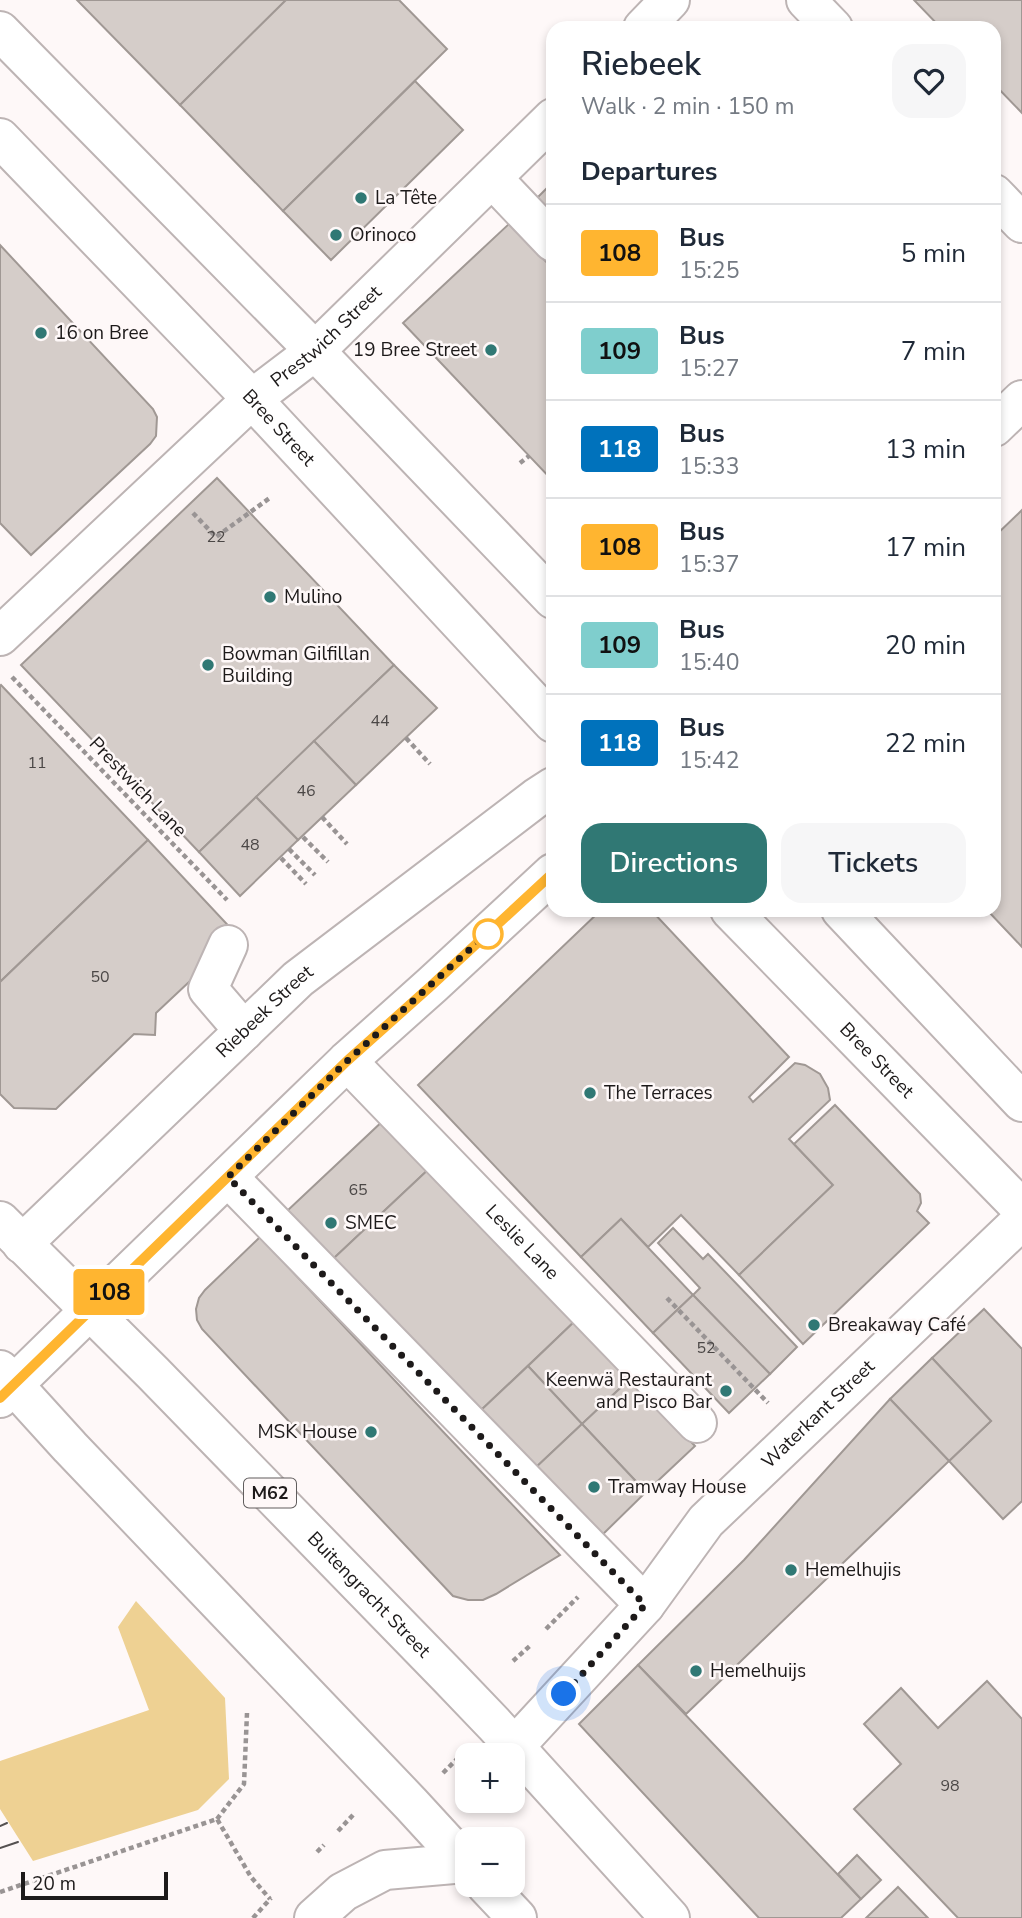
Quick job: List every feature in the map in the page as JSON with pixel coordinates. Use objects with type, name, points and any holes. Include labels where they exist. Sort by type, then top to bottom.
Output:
[{"type":"street","points":[[650,21],[670,0]]},
{"type":"street","points":[[806,0],[827,21]]},
{"type":"street","points":[[0,31],[546,591]]},
{"type":"street","name":"Prestwich Street","points":[[2,652],[252,399],[315,351],[546,125]]},
{"type":"street","name":"Bree Street","points":[[0,138],[252,399],[546,715]]},
{"type":"street","points":[[492,178],[546,235]]},
{"type":"street","points":[[1001,201],[1022,223]]},
{"type":"street","points":[[1001,420],[1022,400]]},
{"type":"street","name":"Riebeek Street","points":[[7,1243],[299,979],[546,792]]},
{"type":"street","points":[[455,1852],[70,1447],[5,1384],[90,1310],[347,1061],[546,879]]},
{"type":"street","name":"Bree Street","points":[[737,917],[1022,1209]]},
{"type":"street","points":[[848,917],[1022,1102]]},
{"type":"street","points":[[228,945],[208,989],[244,1031]]},
{"type":"street","name":"Leslie Lane","points":[[347,1061],[697,1423]]},
{"type":"street","points":[[228,1177],[645,1605]]},
{"type":"street","name":"Waterkant Street","points":[[518,1743],[645,1605],[706,1521],[1022,1220]]},
{"type":"street","name":"Buitengracht Street","points":[[7,1243],[90,1310],[510,1743]]},
{"type":"street","name":"Buitengracht Street","points":[[525,1759],[670,1918]]},
{"type":"street","points":[[314,1918],[343,1892],[385,1870],[455,1871]]},
{"type":"street","points":[[497,1897],[517,1918]]},
{"type":"path","points":[[520,463],[529,456]]},
{"type":"path","points":[[190,510],[216,537],[271,497]]},
{"type":"path","name":"Prestwich Lane","points":[[2,652],[227,900]]},
{"type":"path","points":[[406,738],[430,764]]},
{"type":"path","points":[[322,817],[347,844]]},
{"type":"path","points":[[303,836],[328,862]]},
{"type":"path","points":[[289,849],[315,875]]},
{"type":"path","points":[[281,858],[306,884]]},
{"type":"path","points":[[667,1298],[775,1411]]},
{"type":"path","points":[[546,1629],[576,1599]]},
{"type":"path","points":[[513,1661],[532,1644]]},
{"type":"path","points":[[0,1892],[217,1819],[244,1784],[247,1713]]},
{"type":"path","points":[[338,1831],[354,1815]]},
{"type":"path","points":[[217,1819],[251,1877],[270,1899]]},
{"type":"path","points":[[253,1918],[277,1891]]},
{"type":"shaded area","points":[[136,1601],[225,1698],[229,1779],[198,1810],[33,1861],[0,1809],[0,1761],[149,1710],[118,1627]]},
{"type":"building","points":[[77,0],[286,0],[180,105]]},
{"type":"building","points":[[286,0],[399,0],[447,49],[283,211],[180,105]]},
{"type":"building","points":[[914,0],[1022,0],[1022,113],[1001,91],[1001,21],[934,21]]},
{"type":"building","points":[[415,81],[463,130],[331,260],[283,211]]},
{"type":"building","points":[[546,189],[546,208],[537,198]]},
{"type":"building","name":"19 Bree Street","points":[[510,223],[546,262],[546,474],[403,323]]},
{"type":"building","name":"16 on Bree","points":[[0,245],[153,409],[157,417],[156,436],[150,444],[31,555],[0,523]]},
{"type":"building","name":"Bowman Gilfillan Building","points":[[217,478],[394,665],[199,852],[21,665]]},
{"type":"building","points":[[1022,510],[1022,947],[994,917],[1001,917],[1001,530]]},
{"type":"building","points":[[394,665],[437,708],[356,785],[314,741]]},
{"type":"building","points":[[0,686],[148,840],[0,982]]},
{"type":"building","points":[[314,741],[356,785],[298,840],[256,797]]},
{"type":"building","points":[[256,797],[298,840],[240,896],[199,852]]},
{"type":"building","points":[[148,840],[238,936],[156,1013],[155,1035],[134,1034],[56,1109],[14,1108],[0,1094],[0,982]]},
{"type":"building","name":"The Terraces","points":[[594,917],[658,917],[789,1057],[749,1097],[753,1102],[795,1063],[805,1065],[820,1074],[828,1088],[830,1100],[789,1139],[833,1185],[739,1275],[681,1215],[648,1247],[621,1219],[581,1257],[418,1085]]},
{"type":"building","points":[[835,1105],[920,1194],[921,1203],[917,1211],[929,1223],[803,1344],[739,1275],[833,1185],[794,1144]]},
{"type":"building","points":[[386,1118],[432,1166],[333,1259],[287,1211]]},
{"type":"building","points":[[432,1166],[576,1320],[478,1413],[333,1259]]},
{"type":"building","points":[[621,1219],[693,1295],[653,1333],[581,1257]]},
{"type":"building","points":[[673,1228],[703,1259],[708,1254],[797,1347],[770,1374],[693,1295],[700,1288],[658,1243]]},
{"type":"building","name":"MSK House","points":[[260,1237],[560,1555],[483,1600],[453,1596],[202,1329],[197,1320],[196,1309],[205,1290]]},
{"type":"building","points":[[693,1295],[770,1374],[729,1413],[653,1333]]},
{"type":"building","points":[[984,1309],[1022,1349],[1022,1501],[1003,1519],[949,1461],[991,1421],[932,1358]]},
{"type":"building","points":[[576,1320],[631,1378],[582,1424],[528,1366]]},
{"type":"building","points":[[932,1358],[991,1421],[949,1461],[890,1399]]},
{"type":"building","points":[[528,1366],[582,1424],[532,1471],[478,1413]]},
{"type":"building","points":[[631,1378],[695,1446],[646,1492],[582,1424]]},
{"type":"building","points":[[890,1399],[949,1461],[686,1714],[638,1665],[744,1560]]},
{"type":"building","name":"Tramway House","points":[[582,1424],[646,1492],[597,1540],[532,1471]]},
{"type":"building","points":[[638,1665],[861,1899],[841,1918],[759,1918],[579,1724]]},
{"type":"building","points":[[987,1681],[1022,1719],[1022,1918],[958,1918],[854,1809],[901,1764],[864,1724],[901,1688],[938,1728]]},
{"type":"building","points":[[857,1855],[881,1880],[861,1899],[838,1874]]},
{"type":"building","points":[[898,1887],[928,1918],[866,1918]]},
{"type":"tram line","points":[[0,1826],[7,1823]]},
{"type":"tram line","points":[[0,1848],[18,1842]]},
{"type":"bus line","name":"108","points":[[0,1398],[347,1061],[546,879]]},
{"type":"place","name":"La Tête","points":[[361,198]]},
{"type":"place","name":"Orinoco","points":[[336,235]]},
{"type":"place","name":"16 on Bree","points":[[41,333]]},
{"type":"place","name":"19 Bree Street","points":[[491,350]]},
{"type":"place","name":"Mulino","points":[[270,597]]},
{"type":"place","name":"Bowman Gilfillan Building","points":[[208,665]]},
{"type":"place","name":"The Terraces","points":[[590,1093]]},
{"type":"place","name":"SMEC","points":[[331,1223]]},
{"type":"place","name":"Breakaway Café","points":[[814,1325]]},
{"type":"place","name":"Keenwä Restaurant and Pisco Bar","points":[[726,1391]]},
{"type":"place","name":"MSK House","points":[[371,1432]]},
{"type":"place","name":"Tramway House","points":[[594,1487]]},
{"type":"place","name":"Hemelhujis","points":[[791,1570]]},
{"type":"place","name":"Hemelhuijs","points":[[696,1671]]},
{"type":"route","points":[[488,934],[492,929],[347,1061],[228,1177],[645,1605],[564,1694]]}]
